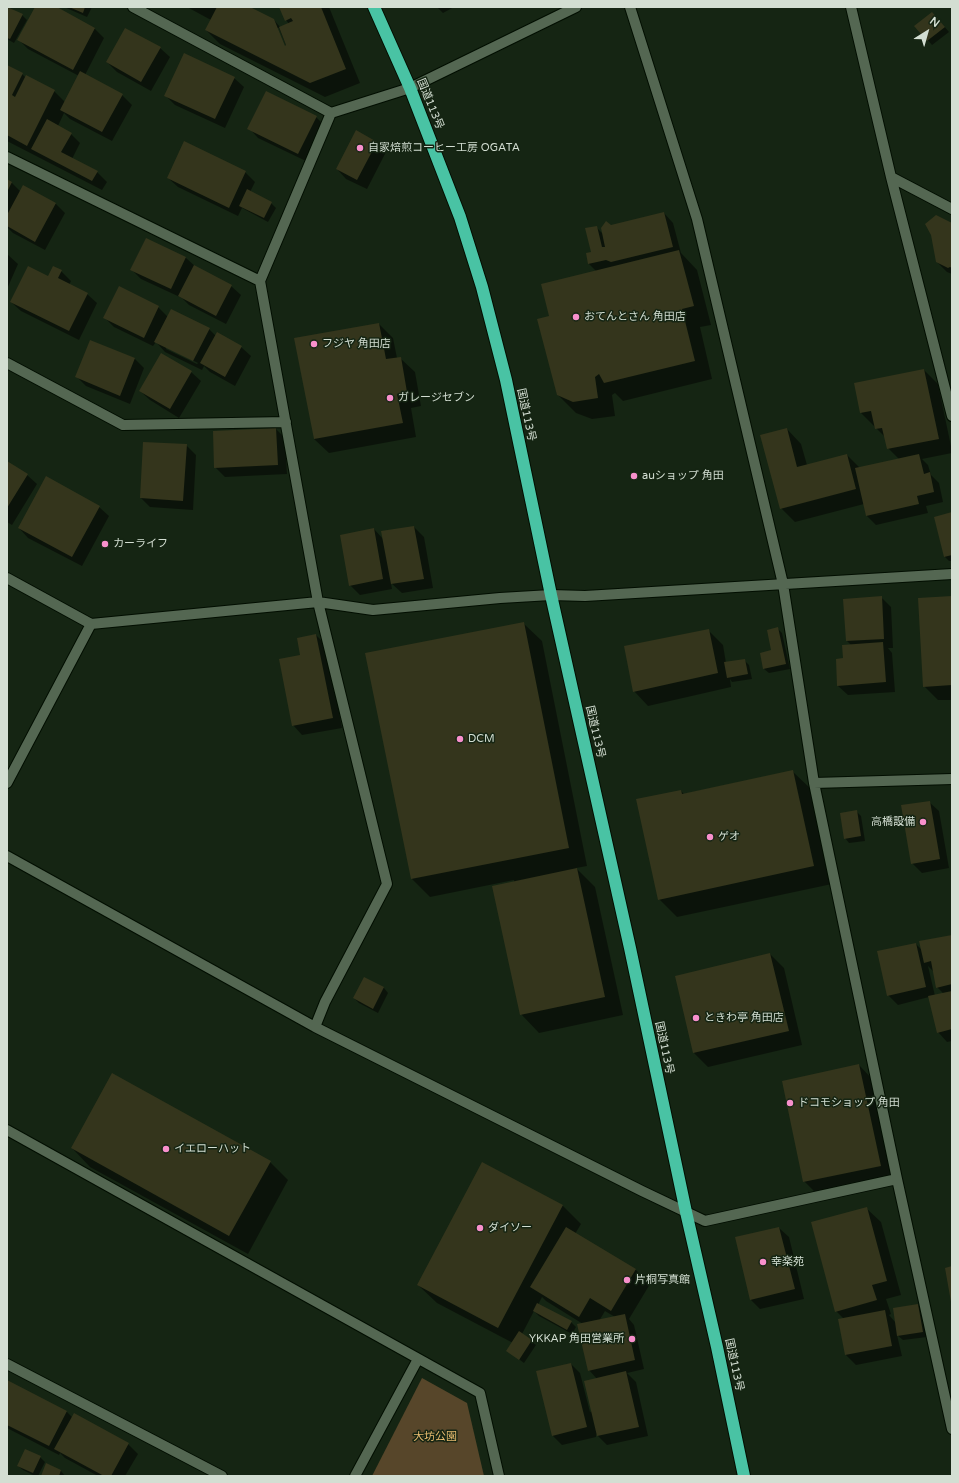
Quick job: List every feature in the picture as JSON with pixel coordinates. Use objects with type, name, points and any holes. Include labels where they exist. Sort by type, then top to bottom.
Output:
[{"type":"highway","name":"国道113号","points":[[374,7],[410,88],[460,217],[482,287],[506,380],[551,595],[630,948],[744,1476]]},
{"type":"street","points":[[133,7],[331,113],[410,88],[576,7]]},
{"type":"street","points":[[630,7],[697,219],[783,584],[814,783],[897,1179],[952,1428]]},
{"type":"street","points":[[851,7],[891,178],[952,416]]},
{"type":"street","points":[[315,1027],[325,1002],[387,884],[318,602],[260,281],[331,113]]},
{"type":"street","points":[[7,157],[260,281]]},
{"type":"street","points":[[891,178],[952,209]]},
{"type":"street","points":[[7,363],[124,425],[286,422]]},
{"type":"street","points":[[7,578],[91,624],[318,602],[373,610],[500,598],[551,595],[585,596],[952,574]]},
{"type":"street","points":[[7,784],[91,624]]},
{"type":"street","points":[[814,783],[952,779]]},
{"type":"street","points":[[7,856],[315,1027],[705,1221],[897,1179]]},
{"type":"street","points":[[7,1130],[480,1393],[499,1476]]},
{"type":"street","points":[[355,1476],[418,1359]]},
{"type":"street","points":[[7,1364],[222,1476]]},
{"type":"green space","name":"大坊公園","points":[[422,1378],[467,1403],[484,1476],[372,1476]]},
{"type":"building","points":[[7,7],[23,14],[10,39],[7,38]]},
{"type":"building","points":[[35,7],[57,7],[95,28],[73,70],[17,40]]},
{"type":"building","points":[[69,7],[85,7],[83,13]]},
{"type":"building","points":[[217,7],[250,7],[274,19],[285,46],[286,45],[279,27],[293,21],[291,18],[285,21],[279,7],[321,7],[346,69],[310,83],[205,30]]},
{"type":"building","points":[[932,12],[945,27],[927,41],[914,26]]},
{"type":"building","points":[[125,28],[161,47],[141,82],[106,62]]},
{"type":"building","points":[[184,53],[235,77],[215,119],[164,96]]},
{"type":"building","points":[[7,65],[23,73],[12,95],[15,97],[26,75],[55,90],[27,146],[7,135]]},
{"type":"building","points":[[80,71],[123,94],[102,132],[60,110]]},
{"type":"building","points":[[266,91],[317,116],[298,154],[247,129]]},
{"type":"building","points":[[47,119],[72,133],[61,152],[98,171],[92,181],[31,149]]},
{"type":"building","points":[[356,130],[377,142],[357,180],[336,169]]},
{"type":"building","points":[[184,141],[246,171],[229,208],[167,178]]},
{"type":"building","points":[[7,179],[12,182],[7,192]]},
{"type":"building","points":[[23,185],[56,203],[35,242],[7,226],[7,215]]},
{"type":"building","points":[[247,189],[272,202],[264,218],[239,206]]},
{"type":"building","points":[[664,212],[673,247],[611,262],[606,260],[588,264],[586,253],[591,252],[585,228],[597,226],[602,247],[605,247],[601,228],[606,221],[611,225]]},
{"type":"building","points":[[936,215],[952,223],[952,268],[948,268],[936,262],[931,235],[925,224]]},
{"type":"building","points":[[146,238],[186,257],[171,289],[130,270]]},
{"type":"building","points":[[679,250],[694,306],[682,309],[695,361],[604,383],[599,374],[595,377],[598,398],[573,402],[557,395],[537,319],[549,316],[541,284]]},
{"type":"building","points":[[194,265],[232,285],[216,316],[178,296]]},
{"type":"building","points":[[28,266],[48,276],[53,266],[62,270],[58,278],[88,293],[69,331],[10,302]]},
{"type":"building","points":[[119,286],[159,306],[144,338],[103,318]]},
{"type":"building","points":[[171,309],[210,328],[193,361],[154,342]]},
{"type":"building","points":[[379,323],[386,359],[401,357],[407,392],[397,394],[403,423],[314,439],[294,338]]},
{"type":"building","points":[[217,332],[242,346],[225,377],[200,363]]},
{"type":"building","points":[[90,340],[135,358],[120,396],[75,377]]},
{"type":"building","points":[[161,353],[192,371],[170,409],[139,391]]},
{"type":"building","points":[[924,369],[939,439],[887,449],[882,428],[875,429],[871,411],[860,413],[854,383]]},
{"type":"building","points":[[276,428],[278,465],[214,468],[213,431]]},
{"type":"building","points":[[787,428],[797,467],[847,454],[856,489],[780,509],[760,435]]},
{"type":"building","points":[[143,442],[187,444],[183,501],[140,498]]},
{"type":"building","points":[[919,454],[924,474],[930,472],[934,492],[917,496],[919,504],[866,516],[855,468]]},
{"type":"building","points":[[7,461],[28,474],[7,508]]},
{"type":"building","points":[[46,476],[100,506],[72,557],[18,528]]},
{"type":"building","points":[[952,512],[952,555],[944,557],[934,517]]},
{"type":"building","points":[[414,526],[424,579],[391,584],[381,531]]},
{"type":"building","points":[[374,528],[383,579],[349,586],[340,535]]},
{"type":"building","points":[[882,596],[884,639],[846,641],[843,599]]},
{"type":"building","points":[[952,596],[952,685],[923,687],[918,598]]},
{"type":"building","points":[[524,622],[569,848],[411,879],[365,653]]},
{"type":"building","points":[[778,627],[786,664],[763,669],[760,653],[771,650],[767,630]]},
{"type":"building","points":[[709,629],[718,673],[633,692],[624,646]]},
{"type":"building","points":[[316,634],[333,718],[292,726],[279,659],[300,655],[297,638]]},
{"type":"building","points":[[883,642],[886,682],[837,686],[836,659],[843,658],[842,645]]},
{"type":"building","points":[[745,659],[748,674],[727,678],[724,662]]},
{"type":"building","points":[[793,770],[814,866],[658,900],[636,799],[681,790],[682,794]]},
{"type":"building","points":[[930,801],[940,859],[911,864],[901,805]]},
{"type":"building","points":[[857,810],[861,836],[844,839],[840,813]]},
{"type":"building","points":[[577,868],[605,997],[520,1015],[492,886]]},
{"type":"building","points":[[952,935],[952,984],[936,988],[931,961],[924,963],[919,941]]},
{"type":"building","points":[[916,943],[926,987],[887,996],[877,951]]},
{"type":"building","points":[[770,953],[789,1031],[693,1053],[675,976]]},
{"type":"building","points":[[364,977],[384,987],[373,1009],[353,998]]},
{"type":"building","points":[[952,991],[952,1029],[937,1033],[928,996]]},
{"type":"building","points":[[859,1064],[881,1166],[803,1182],[782,1081]]},
{"type":"building","points":[[112,1073],[271,1161],[229,1236],[71,1148]]},
{"type":"building","points":[[482,1162],[563,1205],[498,1328],[417,1285]]},
{"type":"building","points":[[867,1207],[887,1281],[872,1285],[877,1300],[835,1312],[811,1222]]},
{"type":"building","points":[[566,1227],[636,1269],[611,1311],[590,1298],[579,1317],[530,1287]]},
{"type":"building","points":[[779,1227],[795,1289],[750,1300],[735,1237]]},
{"type":"building","points":[[952,1266],[952,1302],[951,1302],[945,1268]]},
{"type":"building","points":[[537,1303],[572,1321],[567,1330],[533,1311]]},
{"type":"building","points":[[918,1304],[923,1332],[897,1336],[893,1308]]},
{"type":"building","points":[[885,1310],[892,1346],[845,1355],[838,1319]]},
{"type":"building","points":[[625,1314],[635,1360],[588,1371],[577,1324]]},
{"type":"building","points":[[519,1331],[532,1340],[519,1360],[506,1351]]},
{"type":"building","points":[[571,1363],[587,1427],[552,1436],[536,1371]]},
{"type":"building","points":[[626,1371],[639,1427],[597,1436],[584,1381]]},
{"type":"building","points":[[7,1380],[67,1411],[49,1446],[7,1425]]},
{"type":"building","points":[[74,1413],[129,1443],[111,1476],[104,1476],[54,1449]]},
{"type":"building","points":[[25,1449],[41,1456],[33,1473],[17,1466]]},
{"type":"building","points":[[46,1463],[61,1470],[59,1476],[41,1476]]},
{"type":"place","name":"自家焙煎コーヒー工房 OGATA","points":[[360,148]]},
{"type":"place","name":"おてんとさん 角田店","points":[[576,317]]},
{"type":"place","name":"フジヤ 角田店","points":[[314,344]]},
{"type":"place","name":"ガレージセブン","points":[[390,398]]},
{"type":"place","name":"auショップ 角田","points":[[634,476]]},
{"type":"place","name":"カーライフ","points":[[105,544]]},
{"type":"place","name":"DCM","points":[[460,739]]},
{"type":"place","name":"高橋設備","points":[[923,822]]},
{"type":"place","name":"ゲオ","points":[[710,837]]},
{"type":"place","name":"ときわ亭 角田店","points":[[696,1018]]},
{"type":"place","name":"ドコモショップ 角田","points":[[790,1103]]},
{"type":"place","name":"イエローハット","points":[[166,1149]]},
{"type":"place","name":"ダイソー","points":[[480,1228]]},
{"type":"place","name":"幸楽苑","points":[[763,1262]]},
{"type":"place","name":"片桐写真館","points":[[627,1280]]},
{"type":"place","name":"YKKAP 角田営業所","points":[[632,1339]]}]
